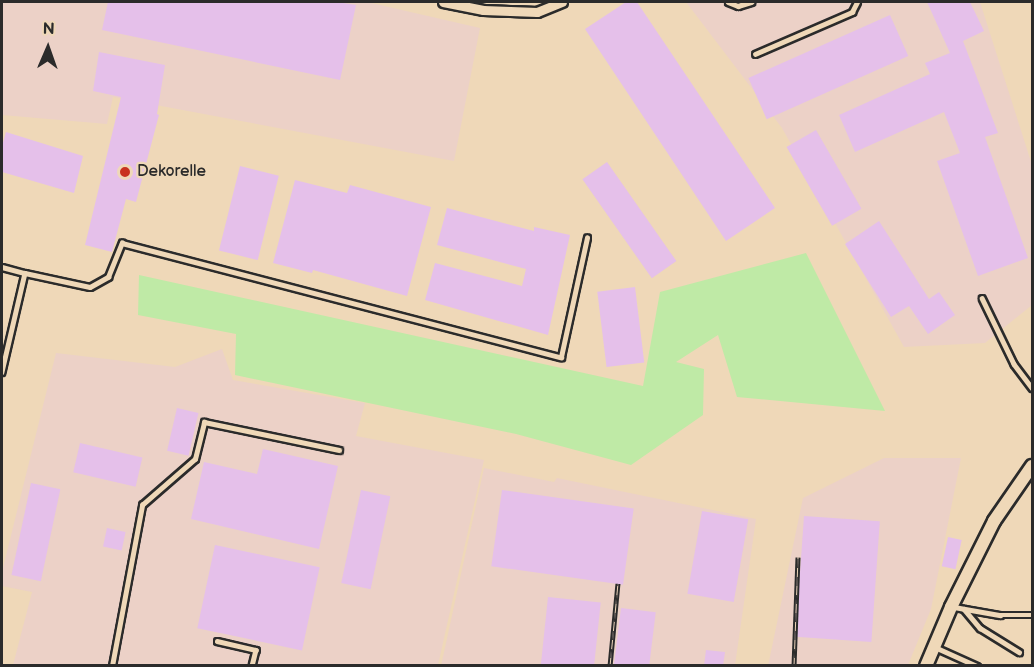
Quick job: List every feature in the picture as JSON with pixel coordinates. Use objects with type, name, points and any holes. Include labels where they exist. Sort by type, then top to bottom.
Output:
[{"type":"street","points":[[442,2],[483,10],[537,12],[562,2]]},
{"type":"street","points":[[926,666],[934,646],[957,608],[994,521],[1032,466]]},
{"type":"lane","points":[[728,2],[738,6],[751,2]]},
{"type":"lane","points":[[755,54],[852,12],[857,2]]},
{"type":"lane","points":[[2,267],[90,287],[108,277],[122,243],[561,357],[587,238]]},
{"type":"lane","points":[[2,372],[25,273]]},
{"type":"lane","points":[[982,298],[1014,364],[1032,388]]},
{"type":"lane","points":[[112,666],[142,505],[195,459],[204,422],[339,450]]},
{"type":"lane","points":[[957,608],[1000,615],[1032,615]]},
{"type":"lane","points":[[957,608],[980,628],[1019,652]]},
{"type":"lane","points":[[217,641],[256,650],[252,666]]},
{"type":"lane","points":[[934,646],[977,666]]},
{"type":"shaded area","points":[[2,2],[367,2],[480,28],[454,161],[113,97],[107,124],[2,115]]},
{"type":"shaded area","points":[[686,2],[980,2],[1032,165],[1032,305],[985,343],[904,347],[782,128]]},
{"type":"shaded area","points":[[222,349],[233,380],[365,403],[356,436],[484,460],[438,665],[13,665],[32,592],[2,586],[2,572],[56,353],[175,367]]},
{"type":"shaded area","points":[[884,458],[961,458],[931,609],[908,665],[768,666],[803,498]]},
{"type":"shaded area","points":[[484,468],[554,482],[557,478],[756,519],[735,665],[441,666]]},
{"type":"green space","points":[[806,253],[885,411],[737,397],[718,335],[676,362],[704,369],[703,415],[631,465],[516,434],[235,375],[236,334],[138,315],[139,275],[643,386],[660,292]]},
{"type":"building","points":[[108,2],[337,2],[356,5],[340,80],[102,30]]},
{"type":"building","points":[[626,2],[637,2],[775,208],[726,241],[585,29]]},
{"type":"building","points":[[927,2],[970,2],[984,31],[963,41],[998,133],[985,137],[1028,258],[978,276],[937,161],[960,153],[944,112],[855,152],[839,115],[930,74],[925,63],[950,53]]},
{"type":"building","points":[[890,15],[908,56],[767,119],[748,78]]},
{"type":"building","points":[[99,52],[165,65],[157,114],[159,115],[136,202],[126,199],[112,252],[85,245],[121,97],[93,91]]},
{"type":"building","points":[[816,130],[862,209],[832,226],[787,147]]},
{"type":"building","points":[[6,132],[83,156],[74,193],[2,172],[2,146]]},
{"type":"building","points":[[607,162],[676,261],[652,278],[582,179]]},
{"type":"building","points":[[240,166],[279,176],[258,260],[219,250]]},
{"type":"building","points":[[295,180],[347,193],[350,185],[431,207],[407,296],[313,270],[312,273],[273,263]]},
{"type":"building","points":[[447,208],[534,231],[534,227],[570,235],[548,335],[425,300],[435,263],[522,286],[526,269],[437,245]]},
{"type":"building","points":[[879,221],[929,299],[939,292],[955,315],[928,334],[909,306],[891,317],[845,244]]},
{"type":"building","points":[[635,287],[644,362],[607,367],[597,292]]},
{"type":"building","points":[[177,408],[198,413],[189,456],[167,451]]},
{"type":"building","points":[[80,443],[142,457],[136,487],[73,472]]},
{"type":"building","points":[[263,449],[338,466],[319,549],[191,519],[204,462],[257,474]]},
{"type":"building","points":[[31,483],[60,489],[41,581],[11,575]]},
{"type":"building","points":[[361,490],[390,496],[371,589],[341,583]]},
{"type":"building","points":[[502,490],[634,509],[623,585],[491,566]]},
{"type":"building","points":[[702,511],[748,519],[734,602],[687,594]]},
{"type":"building","points":[[804,516],[880,521],[871,642],[796,637]]},
{"type":"building","points":[[107,528],[126,532],[122,551],[103,547]]},
{"type":"building","points":[[948,537],[962,540],[955,569],[942,566]]},
{"type":"building","points":[[215,545],[320,567],[302,650],[197,628]]},
{"type":"building","points":[[548,597],[601,603],[594,666],[541,666]]},
{"type":"building","points":[[621,608],[656,612],[649,666],[614,666]]},
{"type":"building","points":[[706,650],[725,652],[723,666],[704,666]]},
{"type":"railway","points":[[794,666],[798,557]]},
{"type":"railway","points":[[610,666],[618,583]]},
{"type":"place","name":"Dekorelle","points":[[125,172]]}]
